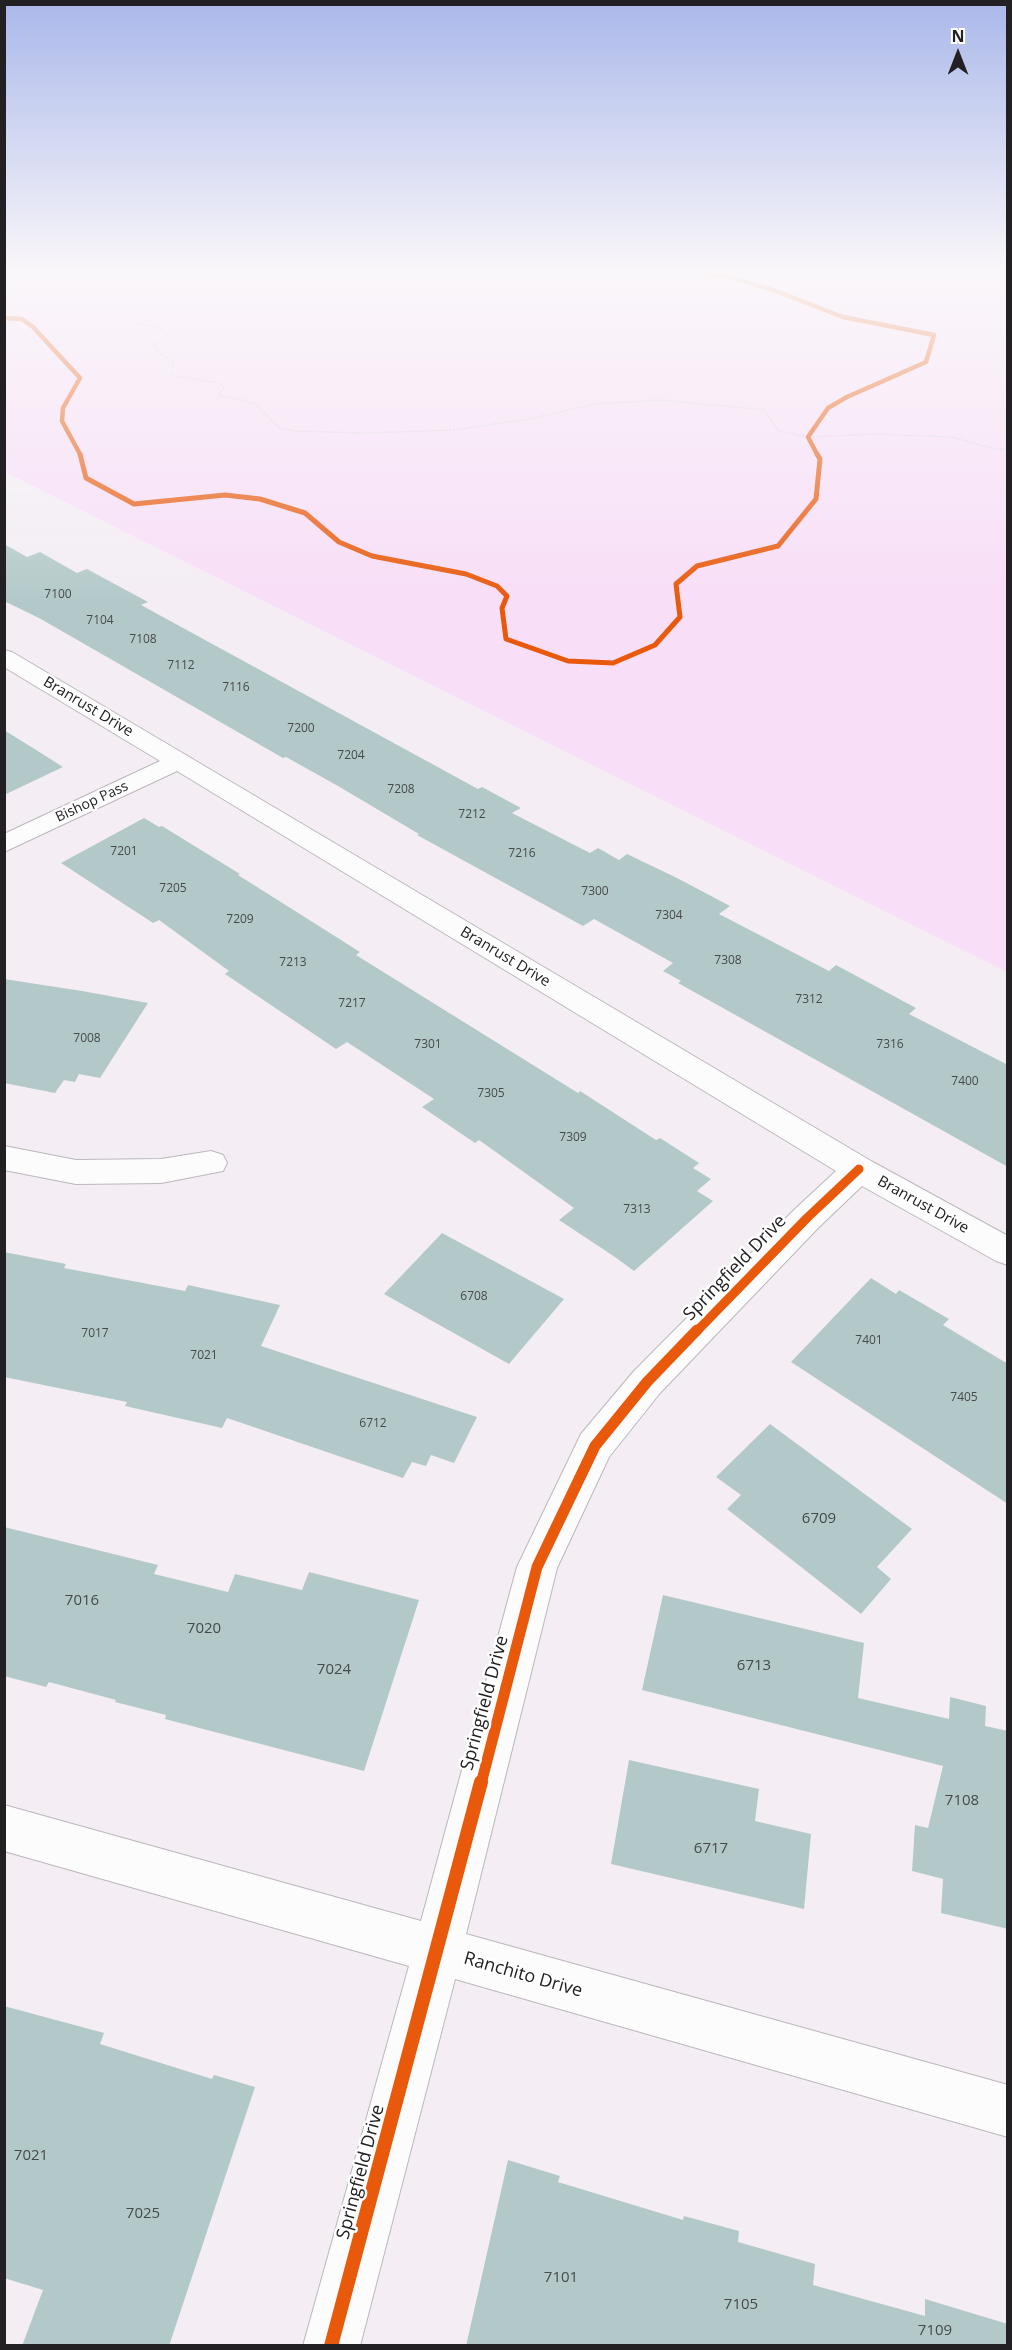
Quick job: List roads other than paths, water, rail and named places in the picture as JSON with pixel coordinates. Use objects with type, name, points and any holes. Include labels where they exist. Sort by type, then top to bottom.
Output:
[{"type":"street","name":"Branrust Drive","points":[[4,657],[859,1169],[1008,1252]]},
{"type":"street","name":"Bishop Pass","points":[[4,844],[179,762]]},
{"type":"street","points":[[4,1158],[76,1172],[161,1171],[211,1163]]},
{"type":"street","name":"Springfield Drive","points":[[331,2346],[438,1950],[537,1567],[595,1446],[647,1382],[859,1169]]},
{"type":"street","name":"Ranchito Drive","points":[[4,1828],[1008,2111]]}]
